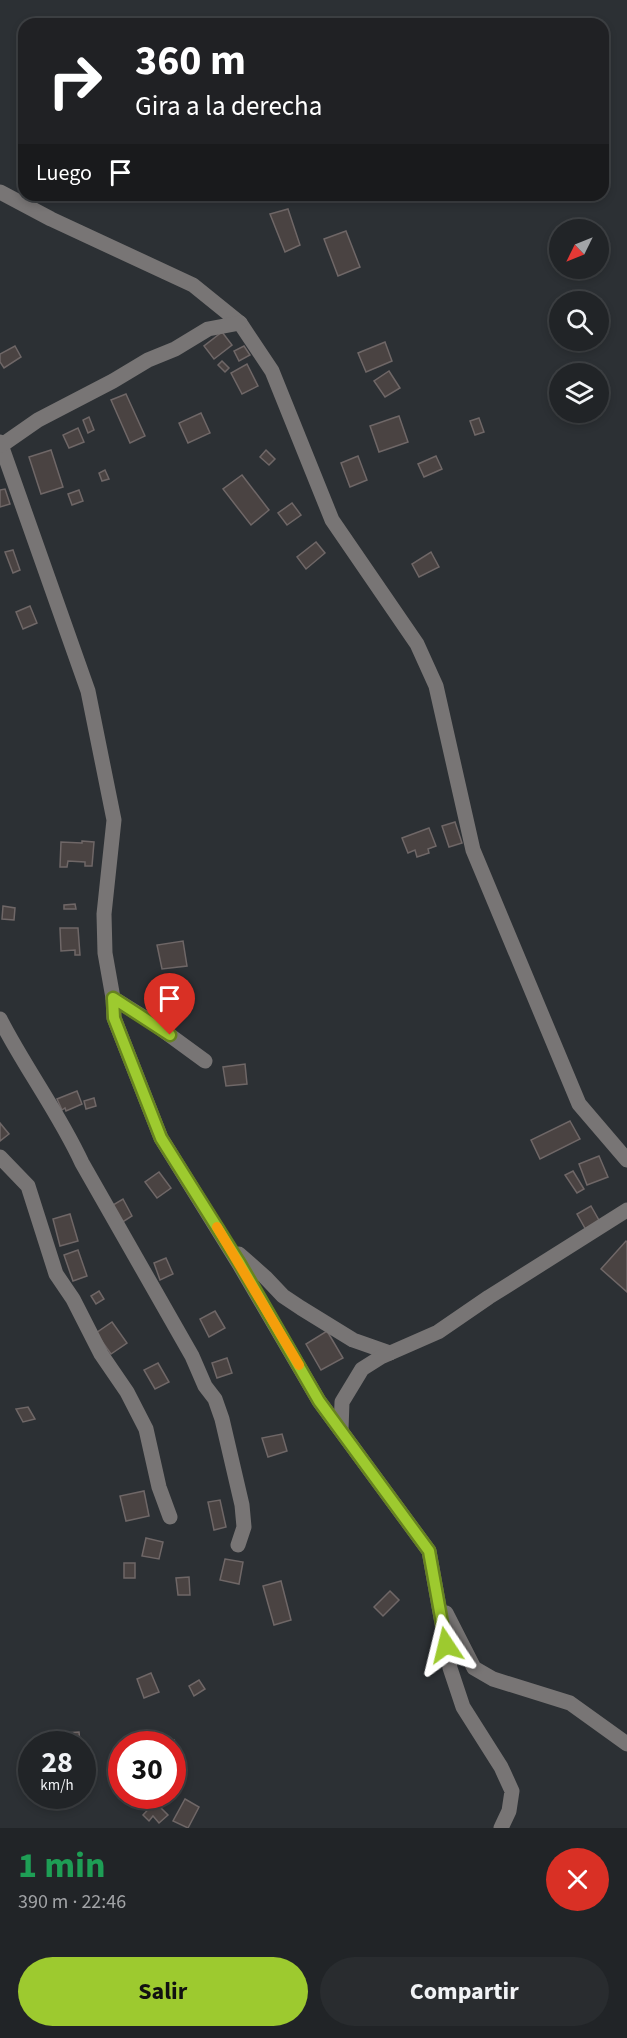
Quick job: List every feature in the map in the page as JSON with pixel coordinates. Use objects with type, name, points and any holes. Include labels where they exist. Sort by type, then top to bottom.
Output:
[{"type":"street","points":[[0,192],[51,219],[193,285],[240,323],[272,371],[332,520],[417,644],[436,686],[473,850],[579,1104],[627,1160]]},
{"type":"street","points":[[240,323],[208,329],[176,349],[148,360],[38,420],[1,443],[25,518],[88,691],[114,820],[104,914],[105,953],[114,1018],[161,1138],[228,1245],[319,1401],[429,1551],[450,1668],[463,1707],[501,1767],[512,1791],[508,1811],[501,1828]]},
{"type":"street","points":[[113,998],[153,1023],[205,1061]]},
{"type":"street","points":[[0,1019],[53,1112],[68,1133],[82,1163],[192,1356],[205,1386],[215,1399],[222,1419],[242,1506],[244,1527],[238,1545]]},
{"type":"street","points":[[0,1157],[28,1186],[56,1274],[73,1299],[101,1354],[127,1392],[146,1429],[159,1487],[170,1517]]},
{"type":"street","points":[[341,1430],[342,1402],[362,1369],[390,1353],[438,1332],[627,1210]]},
{"type":"street","points":[[228,1245],[283,1296],[353,1340],[390,1353]]},
{"type":"street","points":[[438,1597],[474,1668],[493,1679],[570,1702],[627,1744]]},
{"type":"building","points":[[288,209],[300,245],[285,252],[270,214]]},
{"type":"building","points":[[346,231],[360,267],[338,276],[324,239]]},
{"type":"building","points":[[222,332],[232,345],[214,359],[204,346]]},
{"type":"building","points":[[385,342],[392,361],[366,372],[358,353]]},
{"type":"building","points":[[15,346],[21,357],[4,368],[0,362],[0,354]]},
{"type":"building","points":[[244,346],[250,355],[239,361],[234,351]]},
{"type":"building","points":[[222,361],[229,368],[225,372],[218,365]]},
{"type":"building","points":[[247,364],[258,386],[242,394],[231,373]]},
{"type":"building","points":[[389,371],[400,388],[385,397],[374,381]]},
{"type":"building","points":[[126,394],[145,436],[130,443],[111,400]]},
{"type":"building","points":[[201,413],[210,433],[188,443],[179,423]]},
{"type":"building","points":[[399,416],[408,442],[379,452],[370,426]]},
{"type":"building","points":[[89,417],[94,430],[88,433],[83,420]]},
{"type":"building","points":[[479,418],[484,432],[475,435],[470,421]]},
{"type":"building","points":[[78,428],[84,442],[69,448],[63,435]]},
{"type":"building","points":[[51,450],[63,487],[41,494],[29,457]]},
{"type":"building","points":[[266,450],[275,459],[269,465],[260,457]]},
{"type":"building","points":[[358,456],[367,480],[350,487],[341,463]]},
{"type":"building","points":[[436,456],[442,469],[424,477],[418,464]]},
{"type":"building","points":[[105,470],[109,479],[102,481],[99,473]]},
{"type":"building","points":[[242,475],[269,510],[251,525],[223,489]]},
{"type":"building","points":[[5,489],[10,504],[0,507],[0,490]]},
{"type":"building","points":[[79,490],[83,501],[72,505],[68,494]]},
{"type":"building","points":[[292,503],[301,515],[287,525],[278,513]]},
{"type":"building","points":[[316,542],[325,553],[306,569],[297,557]]},
{"type":"building","points":[[13,550],[20,570],[13,573],[5,552]]},
{"type":"building","points":[[431,552],[439,567],[419,577],[412,564]]},
{"type":"building","points":[[30,606],[37,623],[23,629],[16,612]]},
{"type":"building","points":[[455,822],[462,843],[449,847],[442,826]]},
{"type":"building","points":[[429,828],[436,846],[428,849],[429,853],[417,857],[415,850],[408,853],[402,838]]},
{"type":"building","points":[[82,841],[94,842],[92,866],[85,866],[85,862],[68,861],[67,867],[60,867],[61,842],[82,843]]},
{"type":"building","points":[[75,904],[76,909],[64,909],[64,905]]},
{"type":"building","points":[[3,906],[15,908],[14,920],[2,919]]},
{"type":"building","points":[[60,928],[78,928],[80,955],[75,955],[75,950],[61,951]]},
{"type":"building","points":[[183,941],[187,966],[162,969],[157,945]]},
{"type":"building","points":[[245,1064],[247,1084],[226,1086],[223,1067]]},
{"type":"building","points":[[77,1091],[82,1104],[66,1111],[65,1108],[62,1110],[57,1099]]},
{"type":"building","points":[[94,1098],[96,1106],[86,1109],[84,1101]]},
{"type":"building","points":[[570,1121],[580,1139],[540,1159],[531,1140]]},
{"type":"building","points":[[0,1123],[9,1134],[0,1141]]},
{"type":"building","points":[[599,1156],[608,1177],[587,1185],[579,1164]]},
{"type":"building","points":[[573,1171],[584,1189],[577,1193],[565,1175]]},
{"type":"building","points":[[159,1172],[171,1188],[157,1198],[145,1182]]},
{"type":"building","points":[[123,1199],[132,1216],[118,1225],[108,1208]]},
{"type":"building","points":[[591,1206],[600,1222],[586,1230],[577,1214]]},
{"type":"building","points":[[70,1214],[78,1241],[60,1246],[53,1219]]},
{"type":"building","points":[[627,1242],[627,1292],[601,1269]]},
{"type":"building","points":[[78,1250],[87,1276],[73,1281],[64,1255]]},
{"type":"building","points":[[166,1258],[173,1274],[160,1280],[154,1263]]},
{"type":"building","points":[[99,1291],[104,1299],[96,1304],[91,1296]]},
{"type":"building","points":[[215,1311],[225,1328],[209,1337],[200,1319]]},
{"type":"building","points":[[112,1322],[127,1343],[111,1354],[96,1333]]},
{"type":"building","points":[[327,1331],[343,1358],[321,1370],[306,1344]]},
{"type":"building","points":[[227,1358],[232,1373],[217,1378],[212,1363]]},
{"type":"building","points":[[158,1363],[169,1382],[155,1389],[144,1370]]},
{"type":"building","points":[[28,1407],[35,1419],[23,1422],[16,1409]]},
{"type":"building","points":[[282,1434],[287,1451],[268,1457],[262,1438]]},
{"type":"building","points":[[144,1491],[149,1516],[126,1521],[120,1496]]},
{"type":"building","points":[[220,1500],[226,1527],[214,1530],[208,1502]]},
{"type":"building","points":[[146,1538],[163,1542],[159,1559],[142,1556]]},
{"type":"building","points":[[225,1559],[243,1562],[239,1584],[220,1580]]},
{"type":"building","points":[[124,1563],[135,1563],[135,1578],[124,1578]]},
{"type":"building","points":[[189,1577],[190,1595],[178,1595],[176,1578]]},
{"type":"building","points":[[281,1581],[291,1620],[274,1625],[263,1586]]},
{"type":"building","points":[[390,1591],[399,1600],[383,1616],[374,1607]]},
{"type":"building","points":[[151,1673],[159,1692],[144,1698],[137,1679]]},
{"type":"building","points":[[199,1680],[205,1689],[194,1696],[189,1686]]},
{"type":"building","points":[[186,1800],[199,1807],[188,1828],[173,1821],[180,1809],[186,1809]]},
{"type":"building","points":[[149,1809],[162,1809],[168,1815],[159,1823],[153,1816],[149,1821],[143,1815]]},
{"type":"slow traffic","points":[[217,1227],[299,1365]]},
{"type":"route","points":[[170,1035],[113,998],[114,1018],[161,1138],[240,1264],[319,1401],[429,1551],[446,1645]]}]
